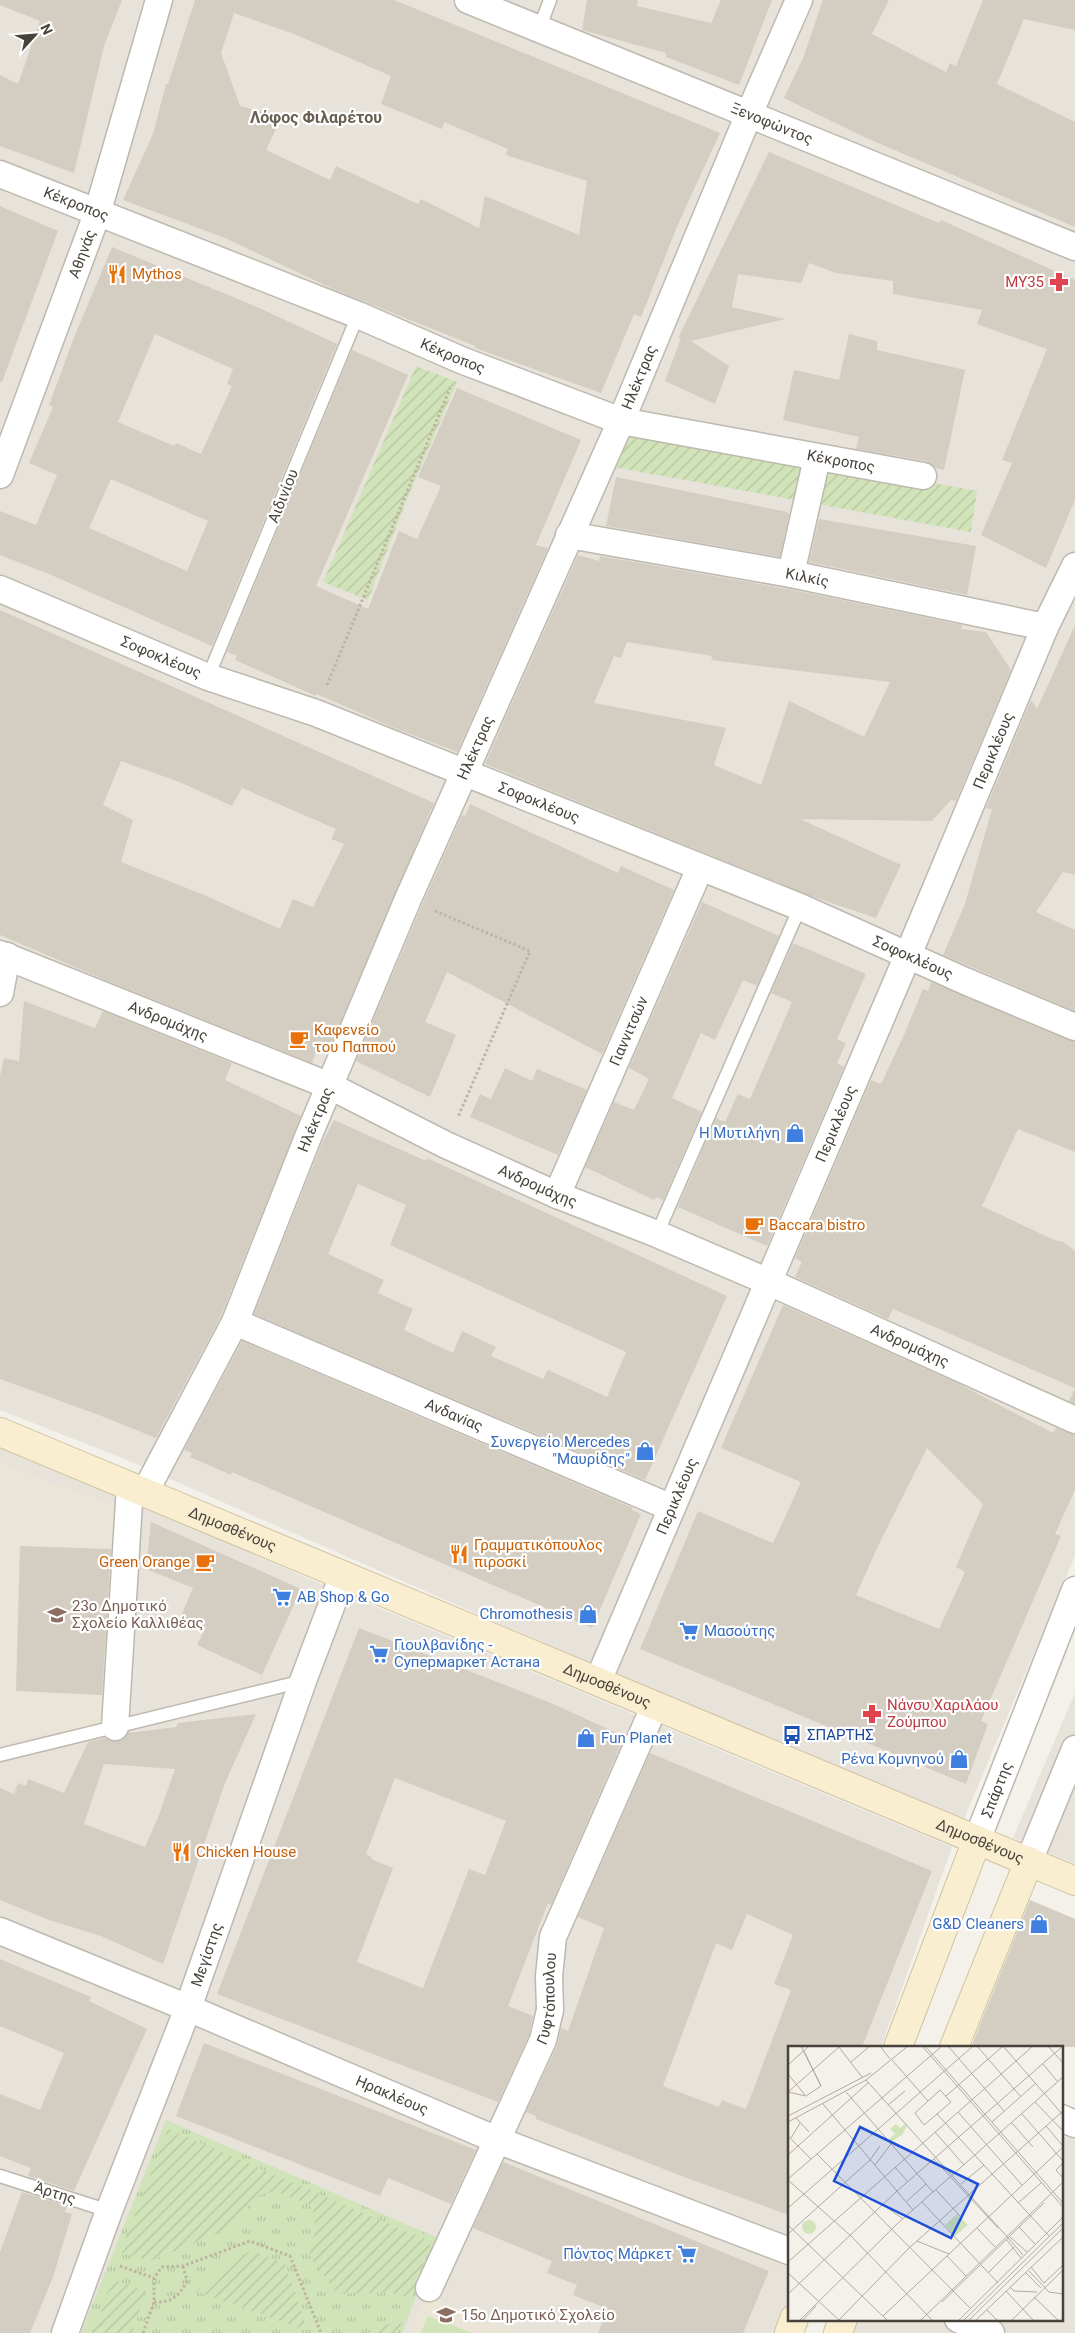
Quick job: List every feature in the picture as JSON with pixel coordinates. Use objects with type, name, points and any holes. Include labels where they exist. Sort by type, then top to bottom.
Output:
[{"type":"street","name":"Αθηνάς","points":[[0,475],[97,214],[159,0]]},
{"type":"street","name":"Ξενοφώντος","points":[[468,0],[1075,246]]},
{"type":"street","name":"Ηλέκτρας","points":[[137,1489],[235,1322],[408,899],[621,421],[749,114],[800,0]]},
{"type":"street","name":"Κέκροπος","points":[[0,174],[97,214],[358,315],[461,360],[621,421],[923,476]]},
{"type":"street","points":[[791,574],[817,458]]},
{"type":"street","name":"Κιλκίς","points":[[570,535],[791,574],[1045,627]]},
{"type":"street","name":"Περικλέους","points":[[598,1682],[908,955],[1045,627],[1075,566]]},
{"type":"street","name":"Σοφοκλέους","points":[[0,589],[208,677],[316,713],[800,907],[1075,1027]]},
{"type":"street","name":"Γιαννιτσών","points":[[557,1195],[700,868]]},
{"type":"street","points":[[0,993],[3,955]]},
{"type":"street","name":"Ανδρομάχης","points":[[3,955],[330,1086],[446,1146],[557,1195],[657,1234],[768,1282],[1075,1420]]},
{"type":"street","name":"Ανδανiας","points":[[235,1322],[672,1508]]},
{"type":"street","name":"Δημοσθένους","points":[[0,1432],[1075,1881]]},
{"type":"street","points":[[115,1728],[137,1489]]},
{"type":"street","name":"Μεγίστης","points":[[65,2333],[109,2211],[188,2008],[303,1681],[343,1575]]},
{"type":"street","name":"Σπάρτης","points":[[898,2046],[1075,1590]]},
{"type":"street","name":"Γυφτόπουλου","points":[[429,2288],[543,2040],[550,2010],[549,1976],[553,1937],[655,1705]]},
{"type":"street","points":[[954,2046],[1075,1750]]},
{"type":"street","name":"Ηρακλέους","points":[[0,1931],[188,2008],[497,2140],[788,2251]]},
{"type":"street","points":[[1062,2118],[1075,2124]]},
{"type":"street","points":[[789,2333],[794,2320]]},
{"type":"street","points":[[838,2333],[843,2320]]},
{"type":"street","points":[[960,2320],[991,2333]]},
{"type":"lane","points":[[539,29],[550,0]]},
{"type":"lane","name":"Αιδινίου","points":[[208,677],[358,315]]},
{"type":"lane","points":[[657,1234],[800,907]]},
{"type":"lane","points":[[0,1755],[303,1681]]},
{"type":"lane","name":"Άρτης","points":[[0,2176],[109,2211]]},
{"type":"path","points":[[316,713],[461,360]]},
{"type":"path","points":[[408,899],[530,951],[446,1146]]},
{"type":"path","points":[[143,2333],[154,2302],[154,2278],[162,2266],[183,2266],[250,2242],[290,2256],[321,2333]]},
{"type":"path","points":[[93,2257],[154,2278]]},
{"type":"path","points":[[154,2302],[166,2303],[179,2295],[188,2281],[183,2266]]},
{"type":"shaded area","points":[[0,0],[1075,0],[1075,1556],[961,1826],[122,1458],[0,1410]]},
{"type":"shaded area","points":[[0,1447],[65,1472],[324,1585],[952,1847],[881,2046],[788,2046],[788,2307],[778,2333],[0,2333]]},
{"type":"shaded area","name":"23ο Δημοτικό Σχολείο Καλλιθέας","points":[[0,1464],[121,1508],[108,1723],[0,1743]]},
{"type":"shaded area","points":[[1075,1693],[1075,1864],[1013,1838]]},
{"type":"shaded area","points":[[1062,2107],[1075,2113],[1075,2333],[822,2333],[827,2320],[1062,2320]]},
{"type":"shaded area","name":"15ο Δημοτικό Σχολείο","points":[[426,2296],[520,2333],[411,2333]]},
{"type":"green space","points":[[416,366],[457,382],[406,502],[368,600],[323,582]]},
{"type":"green space","points":[[622,428],[977,491],[971,532],[608,466]]},
{"type":"green space","points":[[166,2120],[438,2238],[402,2333],[81,2333]]},
{"type":"green space","points":[[168,2129],[431,2242],[412,2298],[388,2292],[337,2294],[309,2255],[314,2236],[315,2214],[309,2204],[274,2191],[257,2196],[233,2227],[150,2261],[120,2252]]},
{"type":"green space","points":[[251,2250],[285,2264],[308,2331],[196,2291]]},
{"type":"green space","points":[[113,2279],[146,2291],[132,2333],[93,2333]]},
{"type":"green space","points":[[428,2316],[473,2333],[421,2333]]},
{"type":"green space","points":[[403,2318],[398,2333],[368,2333]]},
{"type":"building","points":[[0,0],[122,0],[104,46],[74,173],[0,146],[0,75],[18,84],[40,21],[0,5]]},
{"type":"building","points":[[195,0],[394,0],[720,133],[679,222],[641,317],[634,314],[601,393],[475,348],[475,346],[333,289],[225,238],[123,200],[153,134],[166,84],[168,84]],"holes":[[[234,13],[294,34],[391,76],[381,104],[442,129],[444,122],[508,149],[506,155],[587,181],[579,235],[485,196],[479,228],[421,199],[418,204],[336,166],[330,180],[266,150],[281,118],[240,106],[221,53]]]},
{"type":"building","points":[[587,0],[638,0],[637,6],[711,23],[721,0],[772,0],[739,85],[666,57],[666,53],[582,30]]},
{"type":"building","points":[[823,0],[889,0],[872,34],[946,72],[950,63],[956,66],[983,0],[1075,0],[1075,30],[1024,19],[997,84],[1075,122],[1075,227],[864,137],[784,98],[803,58]]},
{"type":"building","points":[[769,152],[939,223],[941,220],[1075,280],[1075,500],[1046,568],[981,535],[1012,463],[1002,460],[1047,349],[977,324],[982,310],[893,294],[893,281],[836,273],[809,263],[801,283],[738,274],[732,307],[785,319],[691,341],[729,366],[715,404],[665,381],[681,338],[678,338]]},
{"type":"building","points":[[0,206],[58,231],[2,382],[0,382]]},
{"type":"building","points":[[112,247],[257,307],[337,344],[212,646],[49,574],[0,555],[0,511],[36,525],[57,475],[29,463],[53,407],[49,405],[75,335]],"holes":[[[155,334],[233,369],[227,384],[232,386],[201,454],[176,443],[174,446],[118,422]],[[111,479],[208,521],[187,571],[89,528]]]},
{"type":"building","points":[[849,334],[877,341],[877,350],[965,370],[944,470],[935,468],[926,461],[856,449],[859,437],[783,420],[794,370],[839,380]]},
{"type":"building","points":[[352,350],[408,375],[316,586],[368,609],[399,531],[417,539],[441,486],[418,477],[457,388],[581,440],[536,545],[548,548],[457,752],[392,727],[317,694],[316,696],[235,660],[237,656],[227,652]]},
{"type":"building","points":[[616,477],[787,512],[789,514],[780,557],[606,526]]},
{"type":"building","points":[[819,519],[976,546],[967,595],[809,562]]},
{"type":"building","points":[[578,555],[599,561],[600,556],[788,589],[962,625],[961,629],[986,632],[1011,670],[956,801],[951,800],[932,821],[800,819],[901,865],[876,918],[811,896],[485,764]],"holes":[[[627,642],[712,656],[711,660],[890,682],[864,737],[789,701],[761,785],[714,765],[726,728],[594,703],[614,656],[621,658]]]},
{"type":"building","points":[[0,610],[434,803],[329,1049],[319,1044],[312,1063],[105,980],[0,935]],"holes":[[[121,761],[182,783],[232,806],[242,788],[336,829],[331,839],[344,844],[313,907],[293,899],[280,929],[204,895],[121,862],[133,820],[103,805]]]},
{"type":"building","points":[[1075,625],[1075,875],[1063,872],[1036,912],[1075,930],[1075,1011],[943,955],[965,904],[992,809],[986,808],[1031,700],[1037,709]]},
{"type":"building","points":[[470,804],[618,873],[621,866],[674,890],[602,1054],[447,972],[425,1022],[456,1035],[430,1097],[356,1061],[422,905],[462,815],[465,816]]},
{"type":"building","points":[[702,902],[779,936],[757,986],[743,980],[715,1040],[701,1033],[672,1098],[702,1112],[663,1200],[656,1197],[654,1200],[585,1167],[614,1102],[634,1110],[649,1079],[629,1068]]},
{"type":"building","points":[[793,943],[866,974],[837,1039],[846,1043],[837,1063],[844,1067],[767,1246],[678,1207],[716,1118],[725,1122],[738,1094],[750,1099],[792,1002],[771,993]]},
{"type":"building","points":[[931,982],[1075,1042],[1075,1152],[1018,1129],[982,1206],[1054,1240],[1063,1242],[1075,1251],[1075,1388],[893,1309],[888,1319],[795,1277],[802,1262],[795,1258],[871,1080],[881,1084],[923,989],[928,991]]},
{"type":"building","points":[[24,1001],[95,1028],[103,1011],[232,1063],[225,1080],[301,1116],[221,1316],[156,1438],[0,1379],[0,1076],[4,1058],[19,1061]]},
{"type":"building","points":[[505,1068],[532,1081],[537,1069],[587,1090],[558,1155],[470,1117],[480,1094],[491,1099]]},
{"type":"building","points":[[334,1120],[426,1161],[427,1158],[727,1296],[645,1480],[254,1314],[322,1143]],"holes":[[[358,1184],[406,1205],[390,1245],[626,1352],[607,1397],[548,1370],[543,1379],[491,1356],[496,1347],[462,1331],[453,1353],[404,1330],[413,1309],[378,1293],[384,1280],[328,1254]]]},
{"type":"building","points":[[783,1305],[957,1383],[1053,1433],[1056,1428],[1075,1435],[1075,1490],[1055,1534],[1061,1536],[981,1721],[988,1724],[966,1784],[640,1649],[698,1511],[773,1543],[801,1482],[721,1448]],"holes":[[[927,1448],[983,1504],[956,1567],[965,1572],[939,1629],[856,1595]]]},
{"type":"building","points":[[242,1341],[633,1508],[632,1510],[641,1514],[592,1628],[232,1472],[231,1475],[190,1457],[192,1453],[184,1450]]},
{"type":"building","points":[[1075,1388],[1075,1404],[1069,1401]]},
{"type":"building","points":[[151,1522],[301,1589],[262,1675],[197,1645],[206,1627],[181,1616],[193,1588],[146,1569]]},
{"type":"building","points":[[20,1546],[111,1549],[102,1695],[16,1691]]},
{"type":"building","points":[[359,1628],[551,1703],[621,1735],[619,1740],[622,1742],[551,1905],[548,1903],[508,2006],[533,2016],[529,2035],[498,2102],[217,1994]],"holes":[[[395,1778],[506,1821],[485,1875],[469,1869],[423,1988],[357,1962],[393,1868],[371,1859],[372,1857],[366,1854]]]},
{"type":"building","points":[[256,1714],[225,1783],[163,1964],[101,1936],[49,1920],[0,1900],[0,1788],[14,1794],[18,1783],[26,1786],[28,1779],[64,1793],[88,1742],[105,1738],[112,1741],[122,1740],[128,1733],[176,1727],[178,1723]],"holes":[[[104,1764],[175,1769],[159,1815],[145,1847],[84,1824]]]},
{"type":"building","points":[[650,1753],[932,1871],[862,2046],[788,2046],[788,2215],[679,2175],[536,2119],[536,2116],[526,2112],[557,2046],[561,2028],[568,2031],[604,1928],[578,1917]],"holes":[[[747,1914],[793,1935],[774,1984],[791,1990],[746,2109],[722,2100],[719,2107],[663,2086],[716,1943],[732,1950]]]},
{"type":"building","points":[[1030,1900],[1075,1919],[1075,2047],[971,2046]]},
{"type":"building","points":[[0,1959],[91,1997],[89,2001],[147,2029],[74,2191],[28,2176],[31,2168],[0,2156],[0,2094],[40,2110],[64,2053],[0,2026]]},
{"type":"building","points":[[204,2043],[476,2150],[451,2204],[388,2178],[380,2196],[176,2116]]},
{"type":"building","points":[[503,2162],[769,2271],[743,2333],[598,2333],[608,2309],[573,2295],[577,2285],[547,2273],[552,2261],[473,2228]]},
{"type":"building","points":[[22,2192],[67,2206],[65,2212],[72,2214],[53,2277],[30,2333],[0,2333],[0,2252]]},
{"type":"place","name":"Mythos","points":[[117,274]]},
{"type":"place","name":"MY35","points":[[1059,282]]},
{"type":"place","name":"Καφενείο του Παππού","points":[[299,1039]]},
{"type":"place","name":"Η Μυτιλήνη","points":[[795,1133]]},
{"type":"place","name":"Baccara bistro","points":[[754,1225]]},
{"type":"place","name":"Συνεργείο Mercedes \"Μαυρίδης\"","points":[[645,1451]]},
{"type":"place","name":"Γραμματικόπουλος πιροσκί","points":[[459,1554]]},
{"type":"place","name":"Green Orange","points":[[205,1562]]},
{"type":"place","name":"AB Shop & Go","points":[[282,1597]]},
{"type":"place","name":"Chromothesis","points":[[588,1614]]},
{"type":"place","name":"23ο Δημοτικό Σχολείο Καλλιθέας","points":[[57,1615]]},
{"type":"place","name":"Μασούτης","points":[[689,1631]]},
{"type":"place","name":"Γιουλβανίδης - Супермаркет Астана","points":[[379,1654]]},
{"type":"place","name":"Νάνσυ Χαριλάου Ζούμπου","points":[[872,1714]]},
{"type":"place","name":"ΣΠΑΡΤΗΣ","points":[[792,1735]]},
{"type":"place","name":"Fun Planet","points":[[586,1738]]},
{"type":"place","name":"Ρένα Κομνηνού","points":[[959,1759]]},
{"type":"place","name":"Chicken House","points":[[181,1852]]},
{"type":"place","name":"G&D Cleaners","points":[[1039,1924]]},
{"type":"place","name":"Πόντος Μάρκετ","points":[[687,2254]]},
{"type":"place","name":"15ο Δημοτικό Σχολείο","points":[[446,2315]]},
{"type":"district","name":"Λόφος Φιλαρέτου","points":[[316,117]]}]
